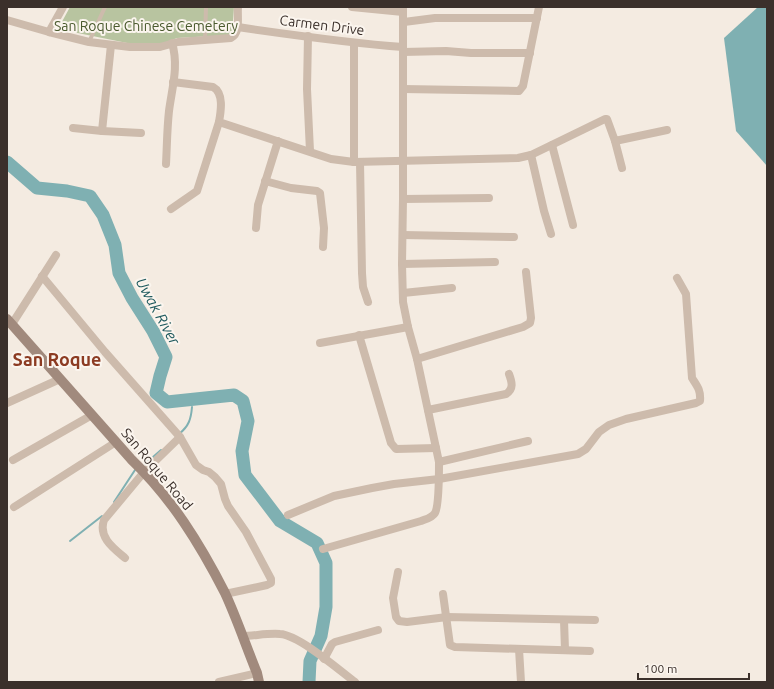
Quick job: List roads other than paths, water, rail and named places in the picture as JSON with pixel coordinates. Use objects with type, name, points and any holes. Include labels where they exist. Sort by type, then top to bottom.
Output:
[{"type":"street","points":[[49,32],[63,7]]},
{"type":"street","points":[[7,20],[89,42],[146,48],[160,47],[172,43],[230,38],[235,35],[237,28],[238,7]]},
{"type":"street","points":[[323,549],[432,517],[436,512],[439,479],[439,462],[417,359],[408,326],[403,293],[403,9],[352,7]]},
{"type":"street","points":[[403,89],[459,89],[516,92],[521,89],[523,86],[539,7]]},
{"type":"street","points":[[404,22],[435,18],[537,18]]},
{"type":"street","name":"Carmen Drive","points":[[237,28],[308,36],[354,44],[403,50],[471,53],[530,53]]},
{"type":"street","points":[[308,36],[307,88],[310,151]]},
{"type":"street","points":[[166,164],[169,112],[175,57],[172,43]]},
{"type":"street","points":[[354,44],[362,273],[368,302]]},
{"type":"street","points":[[102,130],[111,45]]},
{"type":"street","points":[[171,209],[197,191],[219,122],[221,107],[220,93],[218,89],[213,87],[173,82]]},
{"type":"street","points":[[219,122],[331,159],[357,162],[500,159],[531,156],[607,119],[615,141],[622,168]]},
{"type":"street","points":[[73,128],[141,133]]},
{"type":"street","points":[[615,141],[667,130]]},
{"type":"street","points":[[256,228],[258,205],[278,142]]},
{"type":"street","points":[[552,145],[573,225]]},
{"type":"street","points":[[531,156],[551,234]]},
{"type":"street","points":[[265,181],[291,188],[317,191],[320,193],[324,228],[323,246]]},
{"type":"street","points":[[403,199],[489,198]]},
{"type":"street","points":[[403,235],[514,237]]},
{"type":"street","points":[[9,321],[56,255]]},
{"type":"street","points":[[402,264],[496,262]]},
{"type":"street","points":[[417,359],[523,327],[530,323],[531,318],[526,272]]},
{"type":"street","points":[[42,276],[104,352],[180,437],[196,465],[215,476],[221,484],[225,499],[246,532],[271,579],[271,583],[267,585],[225,594]]},
{"type":"street","points":[[288,515],[334,496],[394,484],[439,479],[578,454],[586,449],[599,432],[609,425],[626,419],[700,401],[699,388],[692,378],[686,294],[677,278]]},
{"type":"street","points":[[403,293],[452,288]]},
{"type":"street","name":"San Roque Road","points":[[9,321],[162,492],[187,526],[225,594],[258,677]]},
{"type":"street","points":[[320,342],[408,326]]},
{"type":"street","points":[[359,335],[391,443],[396,449],[436,448]]},
{"type":"street","points":[[428,410],[506,394],[511,388],[509,374]]},
{"type":"street","points":[[7,403],[60,379]]},
{"type":"street","points":[[13,460],[92,415]]},
{"type":"street","points":[[125,558],[106,540],[103,530],[104,520],[144,472],[180,437]]},
{"type":"street","points":[[439,462],[528,441]]},
{"type":"street","points":[[14,507],[116,442]]},
{"type":"street","points":[[398,572],[393,598],[396,617],[399,620],[407,622],[447,618],[595,620]]},
{"type":"street","points":[[443,594],[450,645],[455,647],[590,651]]},
{"type":"street","points":[[564,620],[565,650]]},
{"type":"street","points":[[321,657],[335,642],[378,630]]},
{"type":"street","points":[[242,636],[280,634],[289,636],[303,644],[355,682]]},
{"type":"street","points":[[519,649],[521,682]]},
{"type":"street","points":[[220,682],[258,677]]},
{"type":"lane","points":[[89,42],[105,7]]},
{"type":"lane","points":[[205,40],[206,7]]},
{"type":"water","points":[[758,7],[767,7],[767,166],[736,131],[724,38]]},
{"type":"waterway","name":"Uwak River","points":[[7,162],[37,188],[67,191],[90,196],[103,215],[115,245],[119,273],[132,298],[153,331],[166,357],[156,393],[167,402],[234,395],[243,401],[248,421],[242,451],[245,475],[280,521],[317,543],[326,563],[326,607],[321,636],[310,661],[309,682]]},
{"type":"waterway","points":[[179,434],[189,422],[192,407]]},
{"type":"waterway","points":[[145,464],[161,450]]},
{"type":"waterway","points":[[114,502],[135,470]]},
{"type":"waterway","points":[[70,541],[102,516]]},
{"type":"district","name":"San Roque","points":[[57,359]]},
{"type":"park label","name":"San Roque Chinese Cemetery","points":[[146,26]]}]
